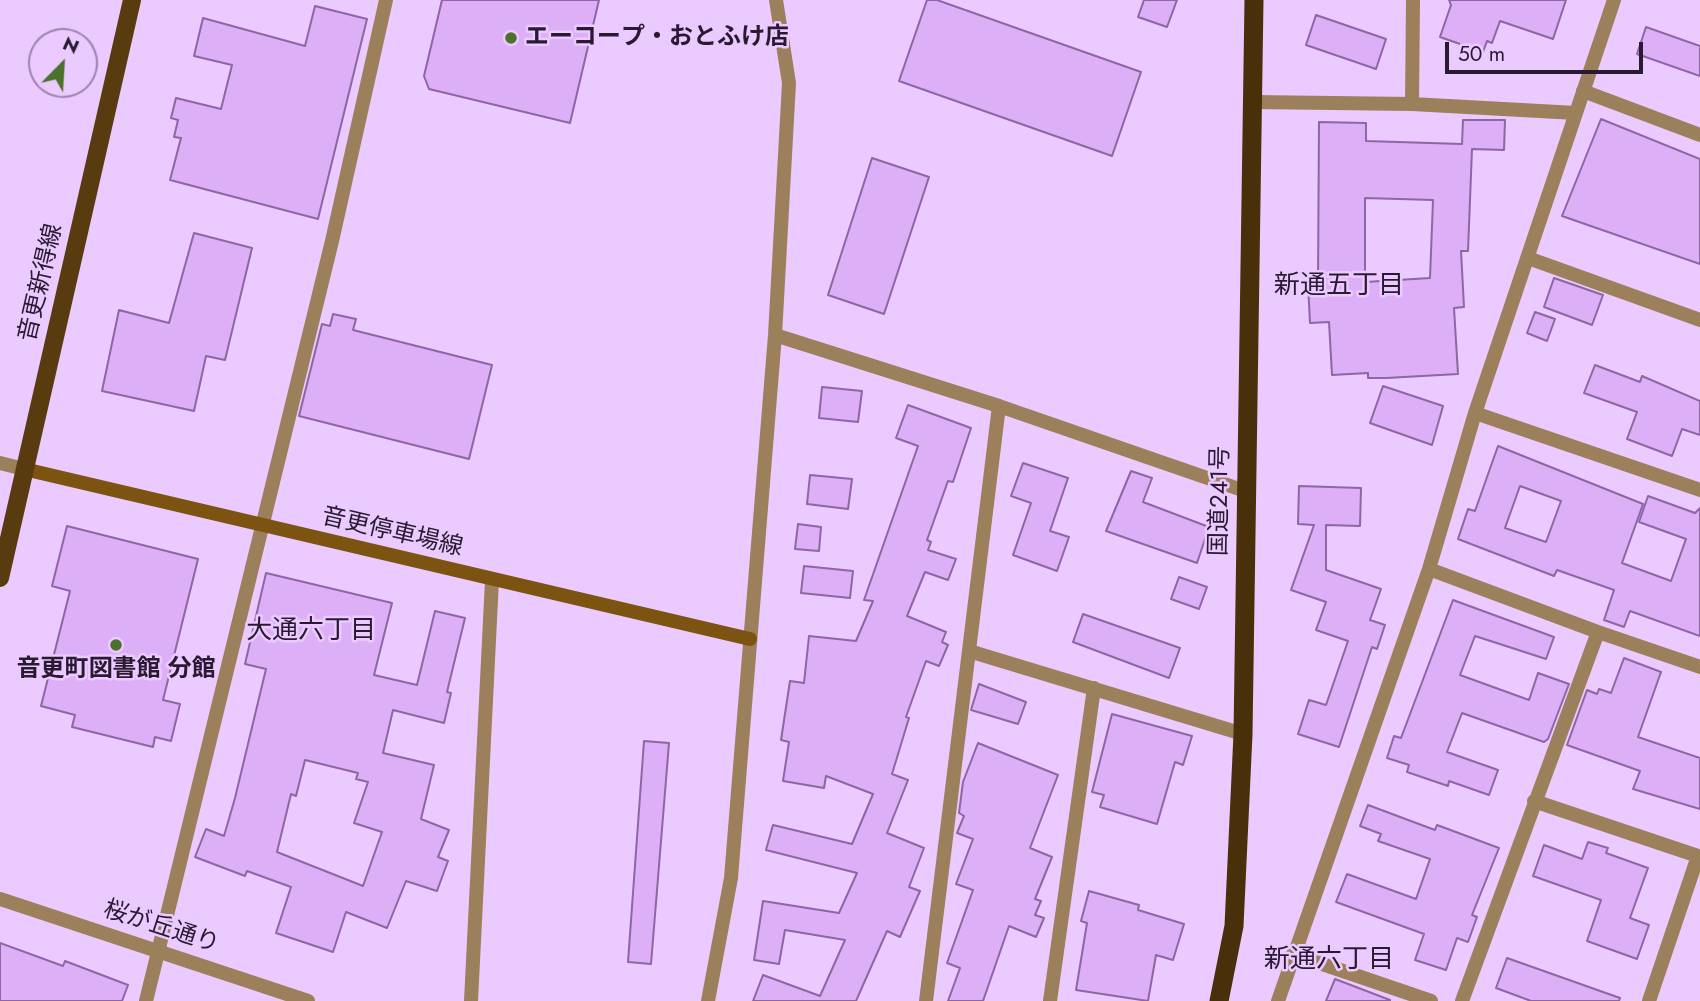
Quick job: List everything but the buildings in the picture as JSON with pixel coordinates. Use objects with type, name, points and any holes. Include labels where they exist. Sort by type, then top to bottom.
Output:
[{"type":"highway","name":"国道241号","points":[[1220,1001],[1234,926],[1243,734],[1254,0]]},
{"type":"main road","name":"音更新得線","points":[[0,578],[132,0]]},
{"type":"main road","name":"音更停車場線","points":[[24,469],[750,639]]},
{"type":"street","points":[[146,1001],[332,241],[386,0]]},
{"type":"street","points":[[708,1001],[731,878],[775,335],[789,83],[776,0]]},
{"type":"street","points":[[1412,104],[1413,0]]},
{"type":"street","points":[[1278,1001],[1429,569],[1475,413],[1614,0]]},
{"type":"street","points":[[1583,91],[1700,135]]},
{"type":"street","points":[[1253,102],[1412,104],[1576,113]]},
{"type":"street","points":[[1528,258],[1700,320]]},
{"type":"street","points":[[775,335],[999,406],[1245,491]]},
{"type":"street","points":[[926,1001],[999,406]]},
{"type":"street","points":[[1475,413],[1700,490]]},
{"type":"street","points":[[0,463],[24,469]]},
{"type":"street","points":[[1429,569],[1700,667]]},
{"type":"street","points":[[471,1001],[492,580]]},
{"type":"street","points":[[1462,1001],[1598,632]]},
{"type":"street","points":[[969,651],[1243,734]]},
{"type":"street","points":[[1050,1001],[1094,688]]},
{"type":"street","points":[[1534,801],[1698,856],[1649,1001]]},
{"type":"street","name":"桜が丘通り","points":[[0,898],[308,1001]]},
{"type":"street","points":[[1293,954],[1431,1001]]},
{"type":"place","name":"エーコープ・おとふけ店","points":[[511,38]]},
{"type":"place","name":"音更町図書館 分館","points":[[116,645]]},
{"type":"district","name":"新通五丁目","points":[[1339,287]]},
{"type":"district","name":"大通六丁目","points":[[311,632]]},
{"type":"district","name":"新通六丁目","points":[[1329,961]]}]
